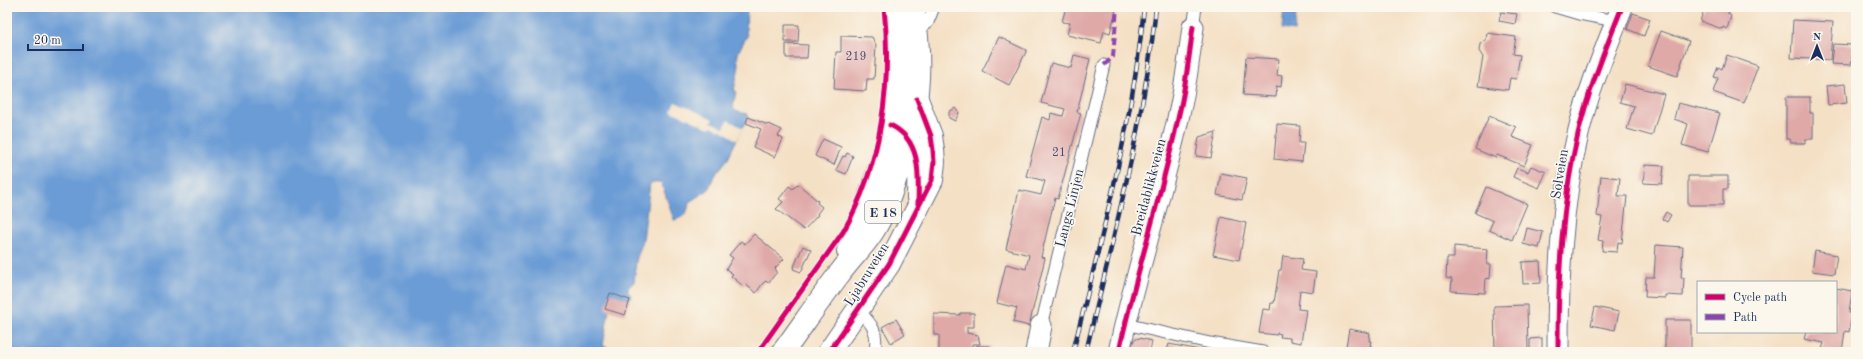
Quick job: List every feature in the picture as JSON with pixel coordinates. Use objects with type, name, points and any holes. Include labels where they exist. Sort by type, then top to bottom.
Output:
[{"type":"main road","name":"E 18","points":[[839,274],[871,195],[883,157],[895,102],[899,64],[895,7]]},
{"type":"main road","name":"E 18","points":[[783,352],[839,274],[875,228],[888,201],[909,140],[917,99],[920,65],[917,30],[912,7]]},
{"type":"main road","name":"Ljabruveien","points":[[829,352],[889,264],[932,180],[934,162],[931,136],[917,99]]},
{"type":"main road","name":"Ljabruveien","points":[[890,125],[899,129],[909,140],[918,163],[918,206]]},
{"type":"street","name":"Solveien","points":[[1558,352],[1558,288],[1568,185],[1578,133],[1619,14]]},
{"type":"street","name":"Breidablikkveien","points":[[1119,352],[1180,113],[1194,27]]},
{"type":"street","name":"Langs Linjen","points":[[1036,352],[1041,326]]},
{"type":"lane","points":[[917,30],[928,22],[934,7]]},
{"type":"lane","name":"Breidablikkveien","points":[[1194,27],[1196,7]]},
{"type":"lane","points":[[1555,7],[1619,14]]},
{"type":"lane","name":"Langs Linjen","points":[[1041,326],[1104,65]]},
{"type":"lane","points":[[858,310],[873,326],[876,334],[875,352]]},
{"type":"lane","points":[[1125,324],[1210,343],[1263,352]]},
{"type":"water","points":[[7,7],[747,7],[747,36],[737,58],[739,66],[734,90],[736,91],[733,108],[735,111],[747,114],[748,116],[727,160],[714,176],[708,190],[689,202],[687,212],[683,216],[674,220],[661,182],[650,183],[643,240],[636,261],[634,282],[628,288],[628,292],[632,296],[609,309],[603,346],[610,348],[611,352],[7,352]]},
{"type":"water","points":[[1284,7],[1297,7],[1294,31],[1282,29]]},
{"type":"pier","points":[[675,102],[713,119],[711,122],[724,128],[728,120],[743,128],[737,140],[723,131],[711,126],[709,128],[671,111]]},
{"type":"building","points":[[1066,7],[1110,7],[1116,10],[1110,33],[1104,31],[1101,43],[1067,35],[1070,23],[1062,22]]},
{"type":"building","points":[[1705,7],[1730,7],[1728,14],[1731,16],[1727,29],[1723,27],[1722,29],[1700,21]]},
{"type":"building","points":[[1501,12],[1517,14],[1515,24],[1499,21]]},
{"type":"building","points":[[1633,13],[1650,19],[1644,36],[1627,29]]},
{"type":"building","points":[[1793,20],[1833,22],[1830,60],[1791,58]]},
{"type":"building","points":[[785,25],[799,25],[798,42],[785,42]]},
{"type":"building","points":[[1661,31],[1689,41],[1677,76],[1648,66]]},
{"type":"building","points":[[1487,33],[1516,37],[1513,54],[1520,55],[1516,79],[1510,78],[1508,90],[1478,86],[1483,57],[1479,51],[1480,44],[1486,40]]},
{"type":"building","points":[[841,36],[872,37],[876,45],[874,79],[867,79],[866,91],[834,89],[836,52],[841,52]]},
{"type":"building","points":[[999,37],[1026,50],[1009,85],[982,71]]},
{"type":"building","points":[[786,44],[808,45],[807,58],[786,58]]},
{"type":"building","points":[[1833,44],[1853,45],[1851,65],[1831,64]]},
{"type":"building","points":[[1074,55],[1090,59],[1077,112],[1081,113],[1058,199],[1055,198],[1041,257],[1045,258],[1029,326],[1013,322],[1017,308],[997,303],[1006,264],[1026,269],[1029,255],[1006,249],[1019,190],[1041,195],[1045,181],[1026,176],[1042,117],[1050,120],[1051,113],[1063,116],[1065,109],[1041,103],[1051,63],[1071,68]]},
{"type":"building","points":[[1727,55],[1758,66],[1744,103],[1713,92],[1718,78],[1714,77],[1718,67],[1722,69]]},
{"type":"building","points":[[1246,57],[1279,59],[1277,75],[1282,76],[1281,87],[1277,86],[1276,97],[1243,95]]},
{"type":"building","points":[[1625,84],[1664,94],[1652,136],[1627,129],[1634,106],[1620,102]]},
{"type":"building","points":[[1845,84],[1847,103],[1828,105],[1826,86]]},
{"type":"building","points":[[1786,97],[1810,97],[1810,113],[1813,113],[1813,139],[1805,139],[1805,143],[1791,143],[1790,139],[1786,139]]},
{"type":"building","points":[[1678,103],[1720,113],[1708,152],[1682,145],[1688,124],[1674,119]]},
{"type":"building","points":[[955,108],[959,113],[955,121],[949,118],[949,112]]},
{"type":"building","points":[[1489,116],[1516,127],[1512,137],[1533,145],[1524,166],[1497,155],[1496,158],[1475,149]]},
{"type":"building","points":[[748,117],[782,130],[778,136],[783,139],[775,157],[753,147],[761,129],[746,123]]},
{"type":"building","points":[[1277,124],[1300,126],[1299,143],[1304,143],[1302,162],[1274,159]]},
{"type":"building","points":[[1216,132],[1211,158],[1196,156],[1199,137]]},
{"type":"building","points":[[823,139],[841,147],[834,165],[815,156]]},
{"type":"building","points":[[847,153],[853,156],[846,174],[836,170],[843,156],[845,157]]},
{"type":"building","points":[[1645,165],[1664,166],[1662,184],[1643,183]]},
{"type":"building","points":[[1531,166],[1546,172],[1539,188],[1513,177],[1517,168],[1528,172]]},
{"type":"building","points":[[1221,173],[1247,178],[1242,200],[1217,195]]},
{"type":"building","points":[[1601,176],[1620,178],[1618,196],[1627,196],[1622,243],[1618,242],[1617,252],[1602,251],[1603,241],[1598,240],[1602,217],[1597,216]]},
{"type":"building","points":[[1688,176],[1728,176],[1728,189],[1723,189],[1723,205],[1688,205]]},
{"type":"building","points":[[798,184],[818,201],[817,203],[822,207],[817,214],[818,215],[804,230],[776,209],[783,202],[779,199],[789,186],[793,189]]},
{"type":"building","points":[[1486,187],[1527,204],[1512,240],[1489,230],[1493,221],[1475,213]]},
{"type":"building","points":[[1666,212],[1671,215],[1667,222],[1662,219]]},
{"type":"building","points":[[1221,217],[1246,223],[1239,260],[1213,255]]},
{"type":"building","points":[[1527,228],[1543,232],[1539,248],[1523,244]]},
{"type":"building","points":[[754,234],[784,259],[775,268],[777,272],[768,283],[766,281],[763,283],[756,293],[745,284],[743,286],[731,276],[733,274],[726,269],[733,258],[729,255],[741,241],[745,244]]},
{"type":"building","points":[[1656,245],[1683,247],[1681,278],[1684,278],[1683,296],[1665,295],[1665,298],[1645,297],[1646,277],[1654,277]]},
{"type":"building","points":[[803,246],[811,250],[801,272],[793,269]]},
{"type":"building","points":[[1454,246],[1488,249],[1487,264],[1491,264],[1490,279],[1486,278],[1485,293],[1451,291],[1452,279],[1446,278],[1447,258],[1454,258]]},
{"type":"building","points":[[1815,251],[1837,255],[1834,274],[1812,271]]},
{"type":"building","points":[[1283,256],[1303,259],[1301,270],[1316,272],[1313,292],[1300,290],[1298,309],[1306,310],[1301,343],[1290,341],[1290,338],[1280,337],[1281,334],[1277,333],[1277,335],[1259,333],[1263,309],[1270,310],[1271,303],[1274,303],[1279,270],[1281,270]]},
{"type":"building","points":[[1540,261],[1541,283],[1523,284],[1522,262]]},
{"type":"building","points":[[1837,288],[1852,291],[1849,313],[1852,313],[1849,332],[1845,331],[1842,352],[1822,349],[1824,343],[1804,339],[1806,333],[1837,333]]},
{"type":"building","points":[[610,293],[630,300],[625,315],[605,309]]},
{"type":"building","points":[[1527,305],[1528,352],[1495,352],[1494,306]]},
{"type":"building","points":[[1595,307],[1619,312],[1615,330],[1591,325]]},
{"type":"building","points":[[960,313],[974,313],[974,327],[967,327],[967,333],[978,335],[980,344],[972,344],[972,352],[939,352],[939,335],[934,335],[934,314],[960,315]]},
{"type":"building","points":[[896,319],[905,334],[891,343],[882,327]]},
{"type":"building","points":[[1665,320],[1691,320],[1691,352],[1665,352]]},
{"type":"building","points":[[1349,329],[1370,333],[1369,341],[1371,341],[1370,346],[1372,346],[1371,352],[1345,352]]},
{"type":"building","points":[[1139,338],[1152,341],[1150,352],[1129,352],[1134,340]]},
{"type":"building","points":[[1542,338],[1542,352],[1530,352],[1530,339]]},
{"type":"building","points":[[1169,344],[1205,352],[1164,352],[1167,350]]},
{"type":"building","points":[[976,346],[990,346],[989,352],[976,352]]},
{"type":"railway","points":[[1073,352],[1105,224],[1124,138],[1139,51],[1144,7]]},
{"type":"railway","points":[[1086,352],[1136,138],[1151,51],[1156,7]]},
{"type":"marked path","points":[[1104,65],[1113,57],[1117,7]]},
{"type":"cycle path","points":[[758,352],[843,232],[867,179],[881,123],[885,94],[886,36],[884,7]]},
{"type":"cycle path","points":[[1558,352],[1562,242],[1564,215],[1572,161],[1587,102],[1622,7]]},
{"type":"cycle path","points":[[1119,352],[1184,93],[1193,27]]},
{"type":"cycle path","points":[[829,352],[889,264],[932,180],[934,162],[931,136],[917,99]]},
{"type":"cycle path","points":[[890,125],[900,131],[908,139],[913,148],[918,170],[918,204]]}]
